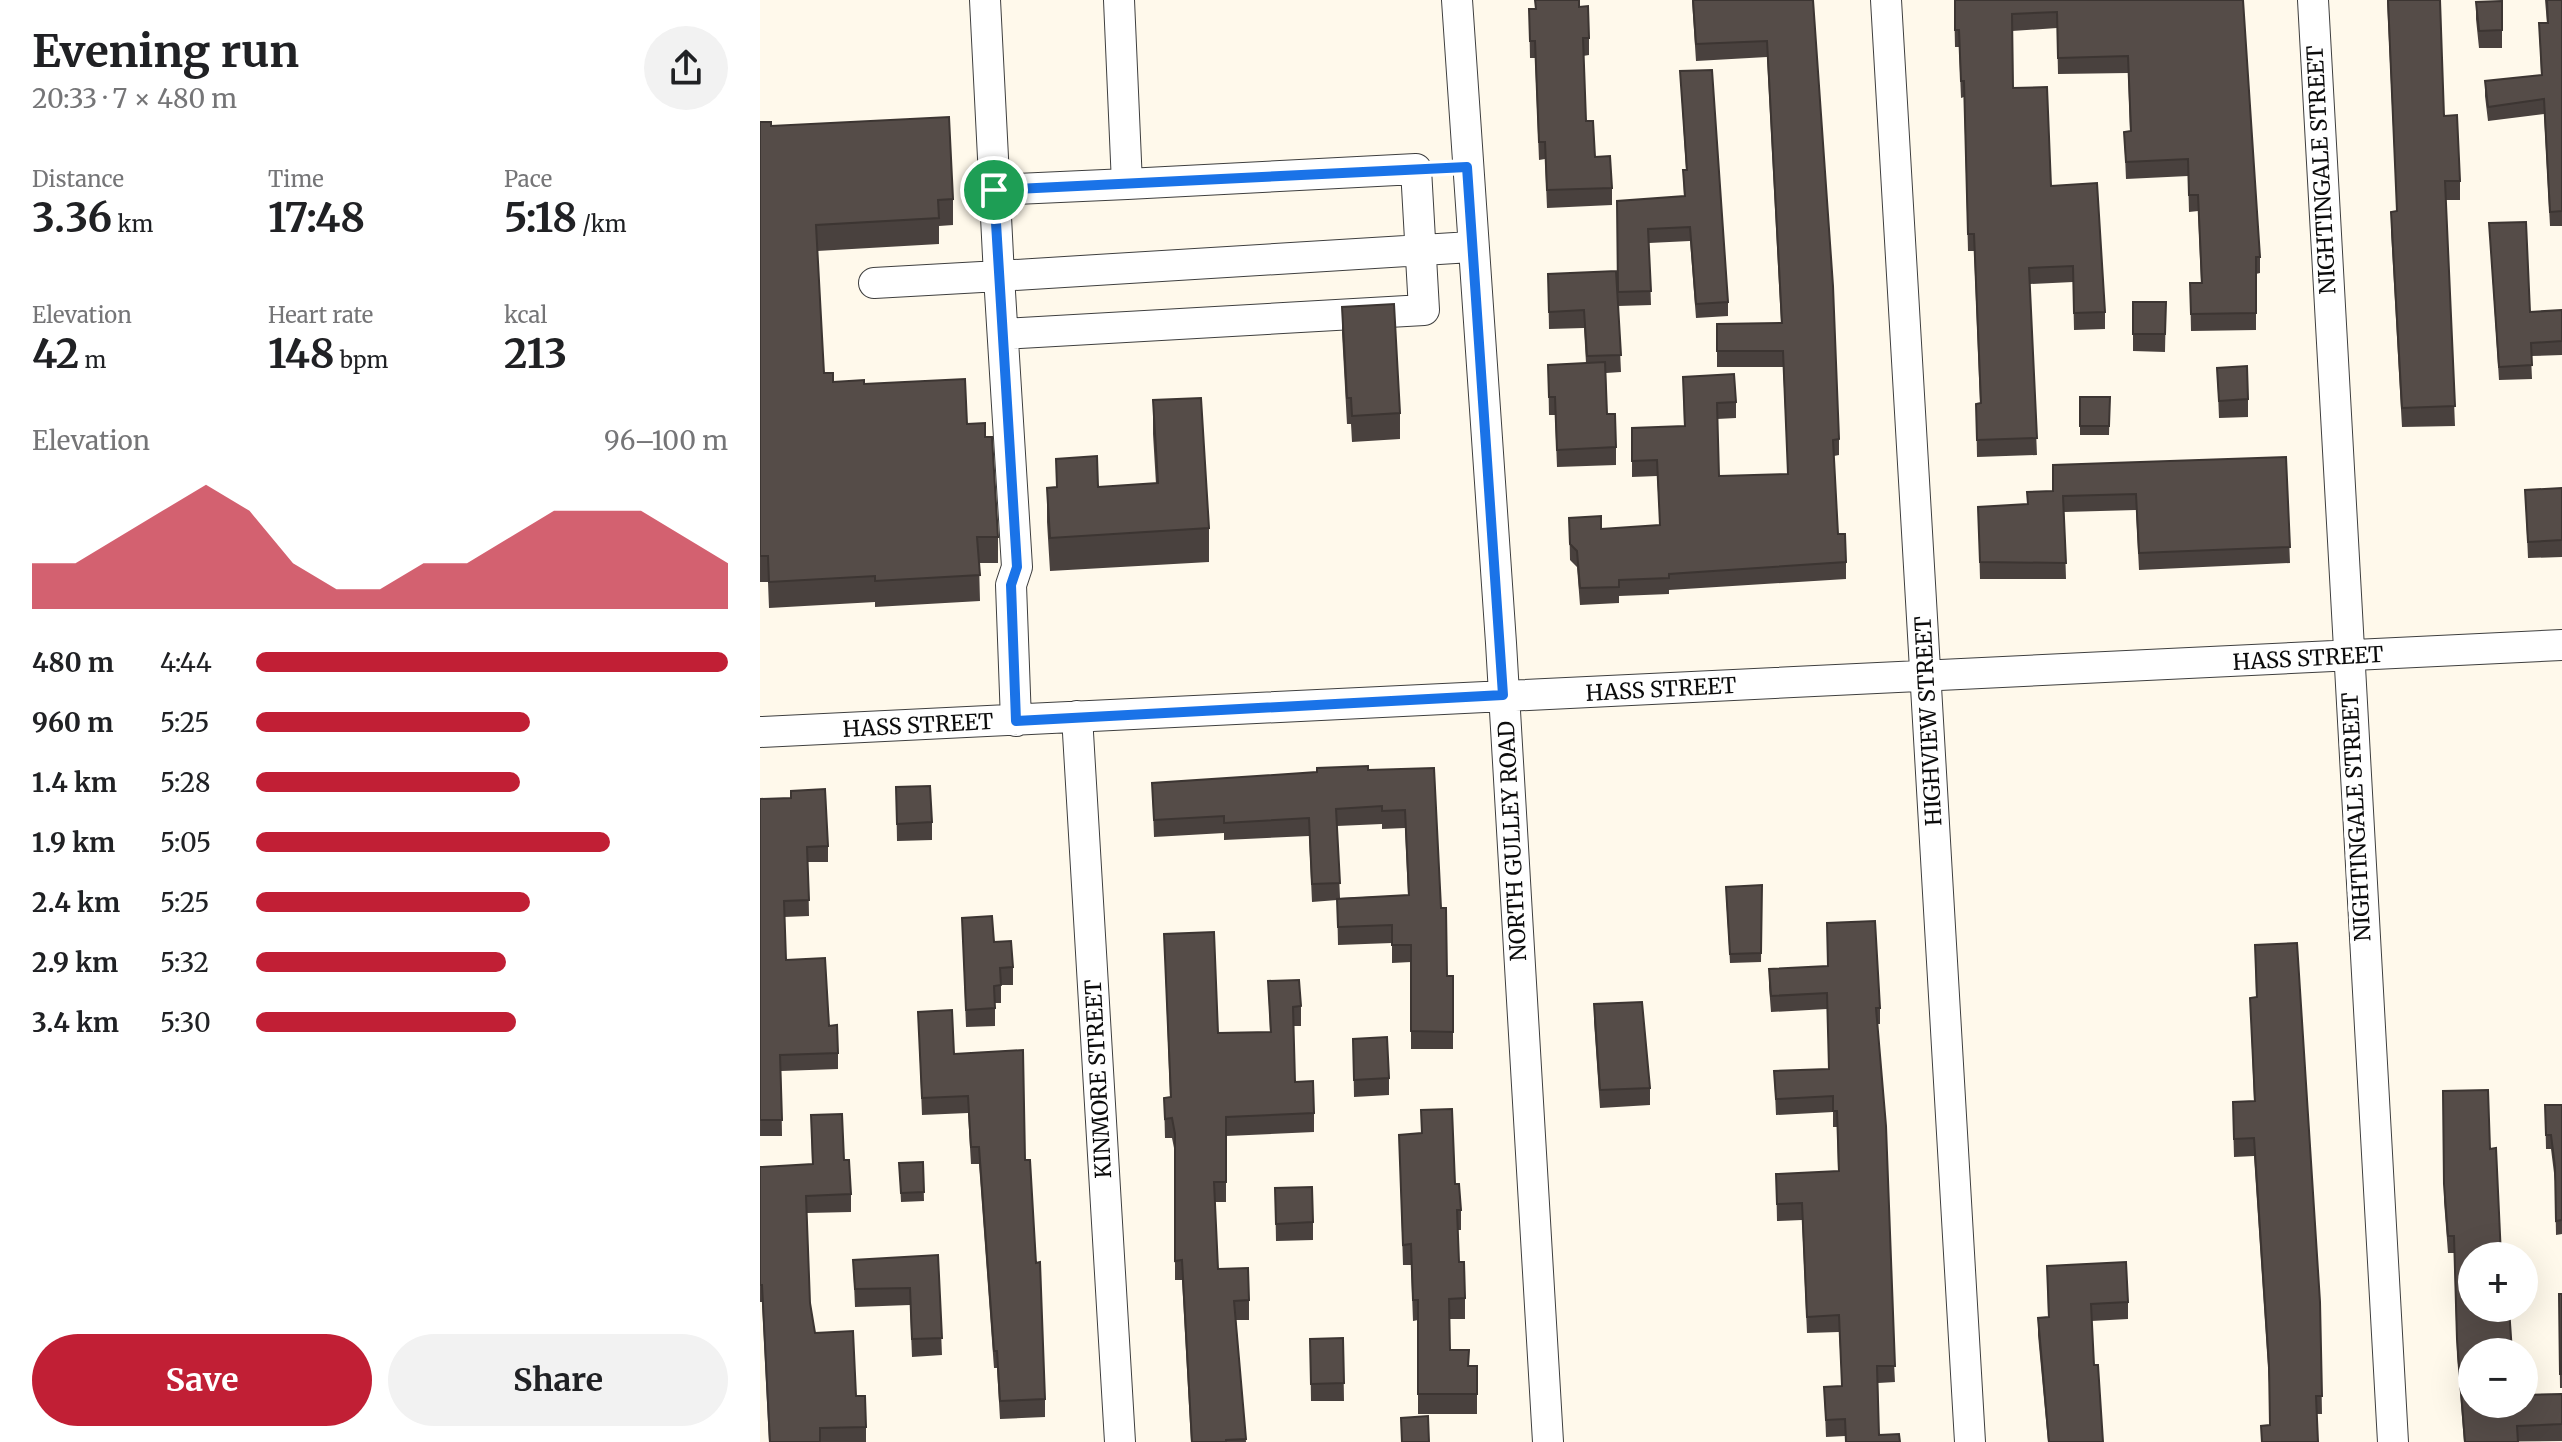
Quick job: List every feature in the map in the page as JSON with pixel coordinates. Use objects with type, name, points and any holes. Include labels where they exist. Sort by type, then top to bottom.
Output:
[{"type":"street","points":[[985,0],[1017,567],[1011,585],[1016,721]]},
{"type":"street","points":[[1119,0],[1127,184]]},
{"type":"street","name":"NORTH GULLEY ROAD","points":[[1457,0],[1548,1442]]},
{"type":"street","name":"HIGHVIEW STREET","points":[[1886,0],[1970,1442]]},
{"type":"street","name":"NIGHTINGALE STREET","points":[[2313,0],[2346,656],[2393,1442]]},
{"type":"street","points":[[994,190],[1467,167]]},
{"type":"street","points":[[1003,334],[1424,310],[1416,169]]},
{"type":"street","points":[[874,283],[1471,247]]},
{"type":"street","name":"HASS STREET","points":[[760,732],[2562,645]]},
{"type":"street","name":"KINMORE STREET","points":[[1077,716],[1120,1442]]},
{"type":"building","points":[[1535,0],[1579,0],[1579,7],[1588,6],[1589,38],[1583,38],[1586,121],[1593,121],[1595,157],[1610,156],[1612,188],[1547,190],[1545,142],[1539,142],[1535,41],[1530,41],[1529,9],[1536,9]]},
{"type":"building","points":[[1693,0],[1813,0],[1833,286],[1839,439],[1833,440],[1838,534],[1845,534],[1846,562],[1669,574],[1669,578],[1619,580],[1619,587],[1580,588],[1577,551],[1570,544],[1569,518],[1601,516],[1601,529],[1660,525],[1657,460],[1632,461],[1632,428],[1685,426],[1683,377],[1734,374],[1736,402],[1717,403],[1719,476],[1788,474],[1783,351],[1717,351],[1717,324],[1782,323],[1767,41],[1696,44]]},
{"type":"building","points":[[1955,0],[2243,0],[2260,257],[2256,257],[2256,313],[2191,314],[2190,283],[2202,283],[2198,195],[2189,195],[2188,159],[2126,162],[2124,132],[2131,131],[2128,56],[2058,58],[2057,12],[2012,14],[2013,88],[2047,87],[2051,186],[2097,183],[2105,312],[2074,313],[2073,266],[2029,268],[2037,438],[1977,440],[1976,404],[1981,403],[1974,234],[1968,234],[1964,81],[1961,81],[1959,30],[1955,30]]},
{"type":"building","points":[[2388,0],[2440,0],[2444,116],[2457,115],[2460,181],[2445,181],[2455,406],[2402,408],[2391,212],[2397,211]]},
{"type":"building","points":[[2547,0],[2562,0],[2562,211],[2550,212],[2544,99],[2488,107],[2485,81],[2542,75],[2539,23],[2548,23]]},
{"type":"building","points":[[2502,1],[2502,30],[2479,31],[2476,2]]},
{"type":"building","points":[[1712,70],[1728,302],[1696,304],[1690,227],[1648,229],[1651,291],[1618,292],[1617,201],[1685,196],[1683,170],[1687,170],[1680,71]]},
{"type":"building","points":[[949,117],[953,199],[938,200],[939,218],[816,225],[824,373],[833,373],[833,382],[864,380],[864,384],[965,379],[967,424],[985,423],[985,437],[992,437],[998,537],[977,537],[980,575],[875,581],[875,576],[769,582],[768,556],[760,556],[760,122],[771,122],[771,126]]},
{"type":"building","points":[[2526,222],[2530,312],[2562,310],[2562,341],[2531,343],[2532,365],[2499,367],[2489,223]]},
{"type":"building","points":[[1616,271],[1621,355],[1587,356],[1584,310],[1549,312],[1548,274]]},
{"type":"building","points":[[2133,302],[2166,302],[2165,334],[2133,334]]},
{"type":"building","points":[[1394,304],[1400,413],[1352,416],[1351,398],[1347,398],[1342,307]]},
{"type":"building","points":[[1605,362],[1607,414],[1615,414],[1616,447],[1557,450],[1555,397],[1549,397],[1548,365]]},
{"type":"building","points":[[2247,366],[2248,399],[2219,401],[2217,368]]},
{"type":"building","points":[[2080,397],[2110,397],[2109,426],[2080,426]]},
{"type":"building","points":[[1201,398],[1209,528],[1050,538],[1047,488],[1057,487],[1056,459],[1097,456],[1098,487],[1158,483],[1153,400]]},
{"type":"building","points":[[2286,457],[2290,547],[2139,553],[2136,494],[2063,496],[2066,563],[1980,562],[1978,507],[2028,504],[2027,492],[2053,491],[2053,465]]},
{"type":"building","points":[[2562,488],[2562,540],[2528,542],[2525,490]]},
{"type":"building","points":[[1368,766],[1368,770],[1434,768],[1441,908],[1446,908],[1447,976],[1453,976],[1453,1032],[1411,1031],[1411,945],[1392,945],[1392,925],[1338,927],[1337,899],[1409,895],[1405,810],[1382,811],[1382,806],[1336,809],[1340,883],[1312,884],[1309,818],[1224,823],[1224,816],[1154,820],[1152,783]]},
{"type":"building","points":[[930,786],[932,822],[897,824],[896,787]]},
{"type":"building","points":[[825,789],[828,846],[807,847],[809,900],[784,901],[786,960],[825,958],[829,1026],[837,1025],[838,1053],[780,1055],[782,1120],[760,1120],[760,799],[791,798],[791,791]]},
{"type":"building","points":[[1762,885],[1761,953],[1730,954],[1726,887]]},
{"type":"building","points":[[992,916],[994,942],[1011,941],[1013,967],[1000,968],[1001,985],[994,986],[995,1008],[966,1010],[962,918]]},
{"type":"building","points":[[1875,921],[1880,1008],[1876,1008],[1886,1126],[1895,1366],[1877,1366],[1879,1435],[1899,1434],[1900,1442],[1846,1442],[1845,1419],[1826,1420],[1824,1387],[1842,1386],[1839,1315],[1807,1317],[1802,1203],[1777,1204],[1776,1174],[1839,1171],[1837,1111],[1833,1111],[1833,1096],[1776,1099],[1774,1071],[1829,1069],[1827,993],[1771,996],[1769,969],[1828,966],[1827,923]]},
{"type":"building","points":[[1214,932],[1218,1033],[1271,1032],[1268,981],[1299,980],[1301,1006],[1293,1007],[1295,1082],[1313,1081],[1314,1113],[1226,1117],[1226,1182],[1214,1182],[1218,1269],[1248,1268],[1249,1300],[1234,1301],[1246,1439],[1192,1442],[1182,1260],[1175,1261],[1175,1134],[1172,1118],[1165,1119],[1164,1098],[1171,1097],[1164,934]]},
{"type":"building","points":[[2297,943],[2320,1302],[2322,1396],[2316,1396],[2318,1442],[2262,1442],[2261,1426],[2270,1425],[2269,1365],[2254,1138],[2234,1139],[2233,1102],[2255,1101],[2250,998],[2257,997],[2255,945]]},
{"type":"building","points":[[1642,1002],[1650,1088],[1600,1090],[1594,1004]]},
{"type":"building","points":[[952,1010],[954,1054],[1023,1050],[1025,1160],[1030,1160],[1036,1263],[1040,1262],[1045,1399],[1000,1401],[979,1147],[971,1147],[968,1096],[922,1098],[918,1012]]},
{"type":"building","points":[[1387,1037],[1389,1078],[1354,1080],[1353,1039]]},
{"type":"building","points":[[2488,1090],[2490,1149],[2496,1148],[2500,1242],[2458,1242],[2458,1322],[2510,1322],[2511,1338],[2458,1338],[2458,1352],[2454,1236],[2448,1236],[2444,1184],[2443,1091]]},
{"type":"building","points":[[2545,1105],[2562,1105],[2562,1220],[2556,1221],[2555,1167],[2551,1135],[2546,1135]]},
{"type":"building","points":[[1452,1109],[1455,1184],[1459,1184],[1461,1210],[1457,1210],[1459,1262],[1464,1262],[1465,1298],[1449,1299],[1450,1350],[1469,1350],[1468,1366],[1477,1366],[1477,1394],[1418,1394],[1418,1300],[1413,1300],[1411,1244],[1403,1245],[1399,1135],[1422,1133],[1421,1110]]},
{"type":"building","points":[[842,1114],[844,1160],[849,1160],[851,1194],[806,1196],[810,1303],[815,1333],[853,1331],[856,1396],[865,1396],[866,1427],[820,1428],[820,1442],[770,1442],[760,1285],[760,1167],[813,1164],[811,1115]]},
{"type":"building","points":[[923,1162],[924,1192],[901,1193],[899,1163]]},
{"type":"building","points":[[1312,1187],[1313,1222],[1276,1224],[1275,1188]]},
{"type":"building","points":[[938,1255],[942,1338],[912,1339],[910,1288],[855,1289],[853,1260]]},
{"type":"building","points":[[2126,1262],[2128,1302],[2091,1304],[2103,1442],[2049,1442],[2038,1318],[2049,1317],[2047,1266]]},
{"type":"building","points":[[2559,1294],[2562,1294],[2562,1374],[2560,1374]]},
{"type":"building","points":[[1343,1338],[1344,1383],[1311,1384],[1310,1339]]},
{"type":"building","points":[[2562,1394],[2562,1424],[2517,1426],[2518,1442],[2465,1442],[2463,1418],[2538,1418],[2538,1395]]},
{"type":"building","points":[[1428,1416],[1429,1442],[1402,1442],[1401,1418]]},
{"type":"route","points":[[1467,167],[1503,695],[1016,721],[1011,585],[1017,567],[994,190],[1467,167]]}]
